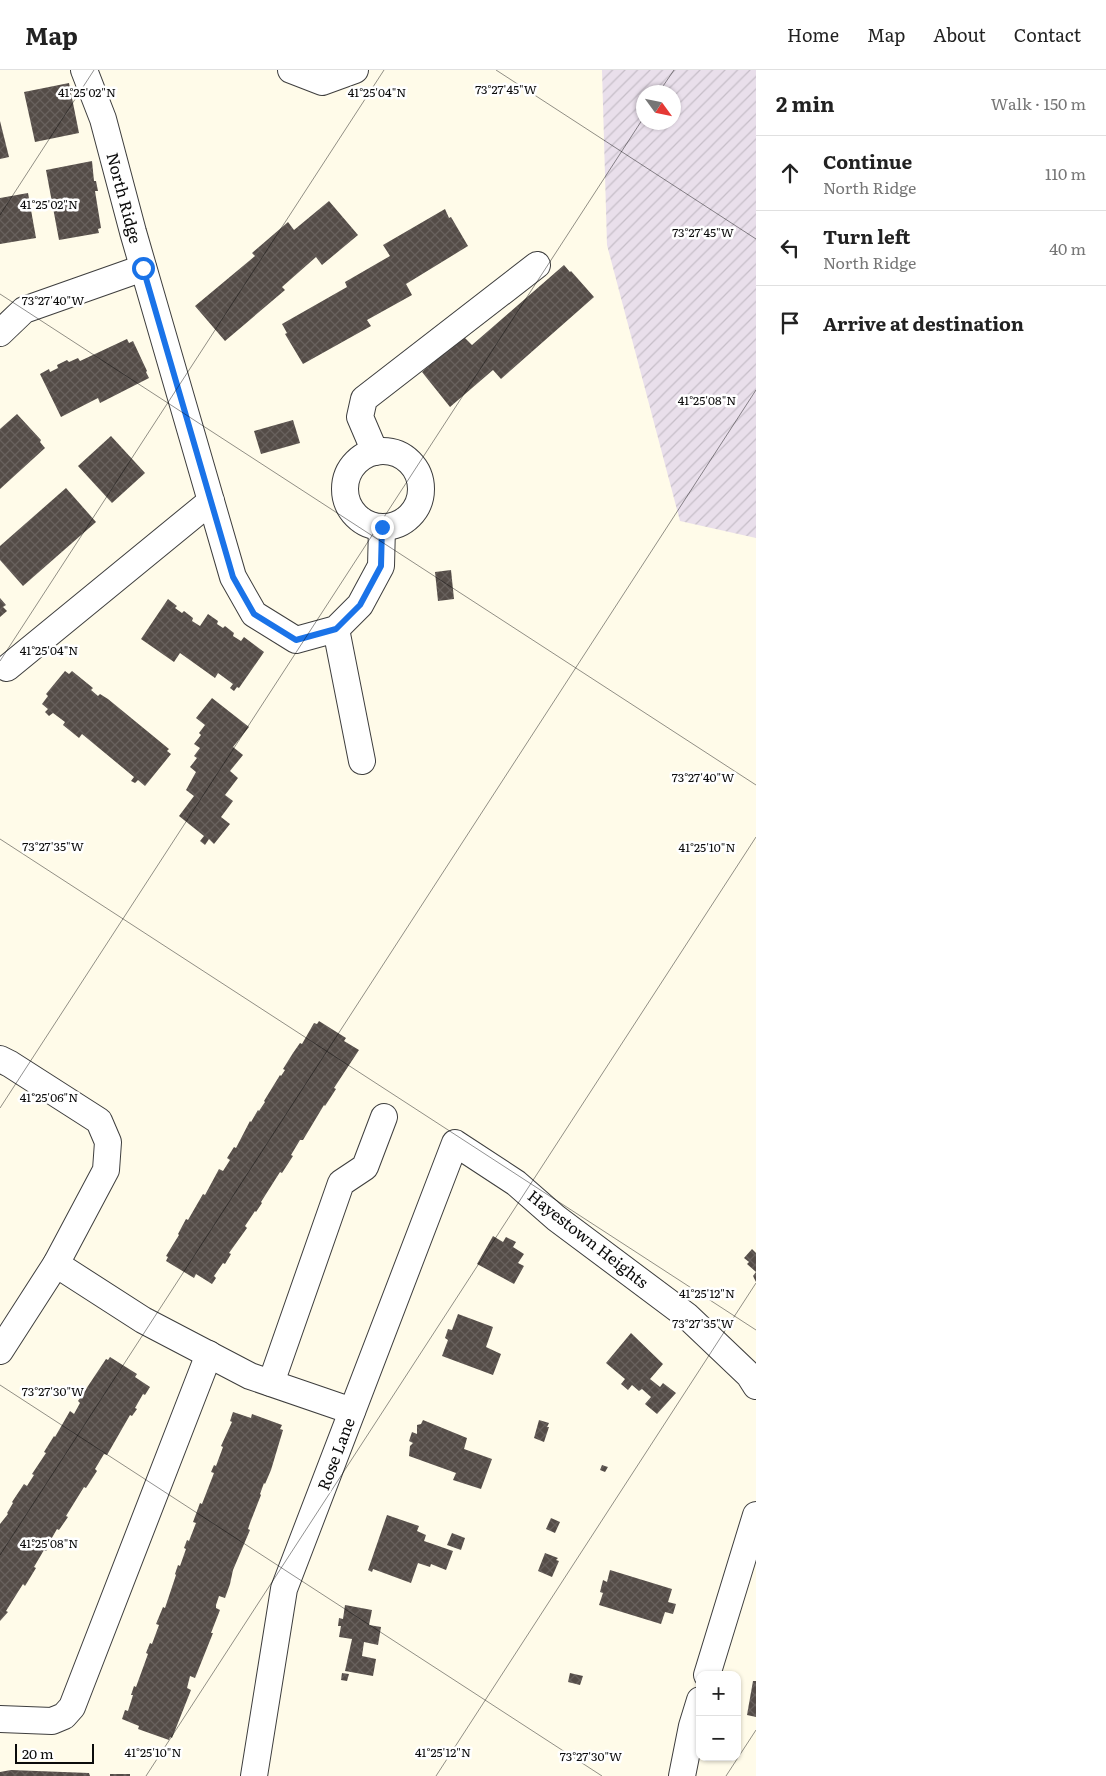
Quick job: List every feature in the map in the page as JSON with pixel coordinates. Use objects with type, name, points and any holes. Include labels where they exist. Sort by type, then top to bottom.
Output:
[{"type":"street","name":"North Ridge","points":[[84,70],[104,119],[143,268],[233,577],[254,614],[296,640],[336,629],[360,605],[381,566],[382,527]]},
{"type":"street","points":[[291,70],[322,82],[355,70]]},
{"type":"street","points":[[375,452],[360,417],[364,399],[538,265]]},
{"type":"street","points":[[0,333],[24,310],[143,268]]},
{"type":"street","points":[[389,451],[402,456],[413,466],[419,478],[421,492],[417,506],[408,517],[396,524],[382,527],[369,524],[357,517],[348,506],[344,493],[346,479],[352,467],[362,457],[375,452],[389,451]]},
{"type":"street","points":[[7,668],[211,501]]},
{"type":"street","points":[[336,629],[362,761]]},
{"type":"street","points":[[0,1059],[99,1121],[108,1142],[106,1170],[56,1264],[0,1351]]},
{"type":"street","points":[[271,1384],[341,1183],[365,1167],[384,1117]]},
{"type":"street","name":"Hayestown Heights","points":[[455,1143],[516,1183],[556,1218],[688,1316],[749,1375],[756,1386]]},
{"type":"street","name":"Rose Lane","points":[[254,1776],[284,1589],[455,1143]]},
{"type":"street","points":[[56,1264],[143,1320],[250,1376],[352,1411]]},
{"type":"street","points":[[0,1719],[52,1721],[64,1716],[72,1707],[209,1354]]},
{"type":"street","points":[[708,1671],[756,1514]]},
{"type":"street","points":[[682,1776],[696,1713]]},
{"type":"shaded area","points":[[602,70],[756,70],[756,538],[680,521],[607,245]]},
{"type":"building","points":[[69,83],[79,133],[35,142],[24,92]]},
{"type":"building","points":[[0,121],[9,157],[0,159]]},
{"type":"building","points":[[92,161],[94,181],[96,181],[98,191],[95,191],[101,228],[98,229],[99,233],[59,240],[46,170]]},
{"type":"building","points":[[28,193],[36,238],[0,244],[0,198]]},
{"type":"building","points":[[329,201],[358,235],[322,265],[316,257],[282,287],[285,290],[225,341],[195,306],[255,256],[252,253],[288,222],[294,230]]},
{"type":"building","points":[[445,209],[468,246],[406,284],[412,295],[367,320],[371,326],[303,364],[285,334],[287,333],[282,324],[347,287],[345,282],[390,256],[383,245]]},
{"type":"building","points":[[564,265],[594,297],[501,379],[493,370],[450,407],[422,372],[463,336],[472,345]]},
{"type":"building","points":[[127,339],[129,343],[133,341],[149,378],[100,403],[98,398],[61,417],[40,374],[49,369],[50,372],[58,368],[57,365],[67,360],[69,362],[78,358],[80,361]]},
{"type":"building","points":[[17,414],[41,440],[40,442],[45,448],[0,489],[0,429]]},
{"type":"building","points":[[293,420],[300,443],[261,454],[254,431]]},
{"type":"building","points":[[111,436],[145,473],[112,503],[78,466]]},
{"type":"building","points":[[66,488],[96,522],[23,586],[0,560],[0,546]]},
{"type":"building","points":[[451,570],[454,599],[438,601],[435,572]]},
{"type":"building","points":[[0,598],[6,605],[3,607],[7,611],[0,617]]},
{"type":"building","points":[[168,599],[177,606],[175,608],[182,613],[184,611],[193,618],[192,621],[200,626],[208,614],[218,621],[217,624],[223,628],[225,626],[234,633],[233,636],[241,641],[244,637],[264,652],[239,688],[237,687],[234,691],[230,688],[233,684],[218,673],[215,678],[180,653],[174,662],[141,639]]},
{"type":"building","points":[[65,671],[69,674],[72,671],[93,688],[91,690],[98,696],[100,694],[108,699],[169,749],[167,751],[171,754],[145,786],[138,780],[135,783],[131,781],[134,777],[82,734],[79,738],[63,725],[65,722],[53,713],[49,716],[45,712],[48,709],[42,704],[48,696],[46,694]]},
{"type":"building","points":[[212,698],[249,727],[233,747],[243,755],[230,771],[238,778],[225,795],[233,801],[221,817],[230,824],[214,844],[209,839],[205,845],[200,841],[204,836],[179,816],[194,796],[186,790],[196,772],[190,767],[197,758],[194,756],[200,748],[194,744],[201,735],[199,733],[205,725],[196,718]]},
{"type":"building","points":[[319,1021],[346,1038],[344,1041],[359,1050],[303,1140],[300,1140],[291,1155],[293,1156],[282,1173],[280,1172],[262,1203],[245,1226],[247,1228],[229,1253],[231,1254],[225,1264],[223,1263],[214,1276],[216,1278],[212,1284],[196,1274],[194,1278],[166,1261],[168,1257],[166,1256],[186,1219],[188,1220],[203,1194],[205,1195],[219,1169],[223,1171],[230,1160],[227,1158],[234,1147],[236,1148],[250,1121],[265,1102],[293,1053],[300,1043],[302,1044],[314,1023],[317,1024]]},
{"type":"building","points":[[493,1236],[503,1242],[506,1237],[516,1242],[513,1247],[524,1254],[518,1263],[524,1266],[514,1284],[477,1264]]},
{"type":"building","points":[[752,1249],[756,1253],[756,1272],[747,1264],[749,1262],[744,1258]]},
{"type":"building","points":[[458,1314],[493,1327],[486,1347],[501,1354],[493,1375],[442,1356],[448,1340],[445,1338],[448,1329],[452,1330]]},
{"type":"building","points":[[631,1333],[663,1364],[650,1379],[660,1387],[663,1383],[676,1393],[657,1414],[645,1404],[651,1397],[642,1389],[639,1391],[632,1385],[628,1390],[621,1384],[625,1379],[606,1363]]},
{"type":"building","points":[[110,1357],[137,1374],[135,1377],[150,1387],[145,1395],[143,1394],[135,1408],[137,1409],[132,1416],[130,1415],[107,1455],[104,1454],[95,1469],[97,1471],[86,1488],[84,1487],[66,1516],[68,1517],[59,1530],[57,1529],[49,1543],[51,1544],[46,1551],[44,1550],[25,1586],[23,1584],[6,1611],[8,1612],[0,1621],[0,1524],[8,1514],[12,1502],[24,1484],[27,1486],[34,1475],[32,1474],[46,1453],[44,1452],[70,1411],[74,1414],[80,1403],[78,1401],[106,1359],[108,1360]]},
{"type":"building","points":[[233,1412],[251,1418],[252,1414],[282,1425],[280,1429],[283,1430],[271,1470],[260,1494],[248,1529],[250,1530],[233,1570],[225,1598],[219,1596],[216,1608],[220,1610],[211,1633],[213,1633],[195,1678],[190,1676],[187,1688],[191,1690],[172,1738],[170,1737],[169,1740],[138,1729],[139,1726],[122,1719],[125,1710],[128,1711],[134,1686],[136,1687],[148,1654],[146,1653],[150,1643],[152,1644],[159,1625],[156,1624],[163,1607],[165,1608],[178,1565],[180,1566],[186,1549],[184,1548],[196,1523],[193,1522],[214,1473],[211,1472],[214,1465],[216,1466],[223,1447],[221,1446],[232,1422],[230,1421]]},
{"type":"building","points":[[423,1420],[467,1438],[464,1449],[492,1459],[481,1489],[453,1480],[456,1473],[409,1456],[410,1446],[413,1443],[409,1441],[412,1432],[417,1434],[417,1425],[421,1424]]},
{"type":"building","points":[[539,1420],[549,1423],[544,1442],[534,1438]]},
{"type":"building","points":[[602,1465],[608,1467],[605,1472],[600,1470]]},
{"type":"building","points":[[387,1515],[419,1526],[417,1531],[426,1535],[424,1541],[453,1551],[446,1570],[431,1564],[430,1567],[418,1563],[411,1583],[373,1569],[372,1572],[368,1570]]},
{"type":"building","points":[[551,1518],[560,1522],[555,1533],[546,1529]]},
{"type":"building","points":[[452,1533],[465,1538],[461,1550],[447,1545]]},
{"type":"building","points":[[545,1553],[558,1558],[556,1560],[559,1561],[552,1577],[538,1571]]},
{"type":"building","points":[[610,1570],[672,1589],[668,1602],[676,1604],[673,1614],[665,1612],[661,1624],[599,1605],[603,1593],[600,1592],[603,1580],[607,1582]]},
{"type":"building","points":[[345,1605],[372,1610],[369,1625],[381,1627],[378,1645],[364,1642],[362,1656],[376,1659],[373,1676],[345,1671],[352,1639],[339,1637],[341,1626],[338,1626],[339,1618],[343,1619]]},
{"type":"building","points":[[342,1673],[349,1674],[347,1681],[341,1680]]},
{"type":"building","points":[[570,1673],[583,1676],[580,1685],[568,1682]]},
{"type":"building","points":[[753,1681],[756,1681],[756,1717],[747,1715]]},
{"type":"building","points":[[11,1770],[89,1773],[90,1776],[0,1776],[0,1772]]},
{"type":"building","points":[[110,1774],[130,1774],[130,1776],[110,1776]]},
{"type":"route","points":[[143,268],[233,577],[254,614],[296,640],[336,629],[360,605],[381,566],[382,527]]}]
